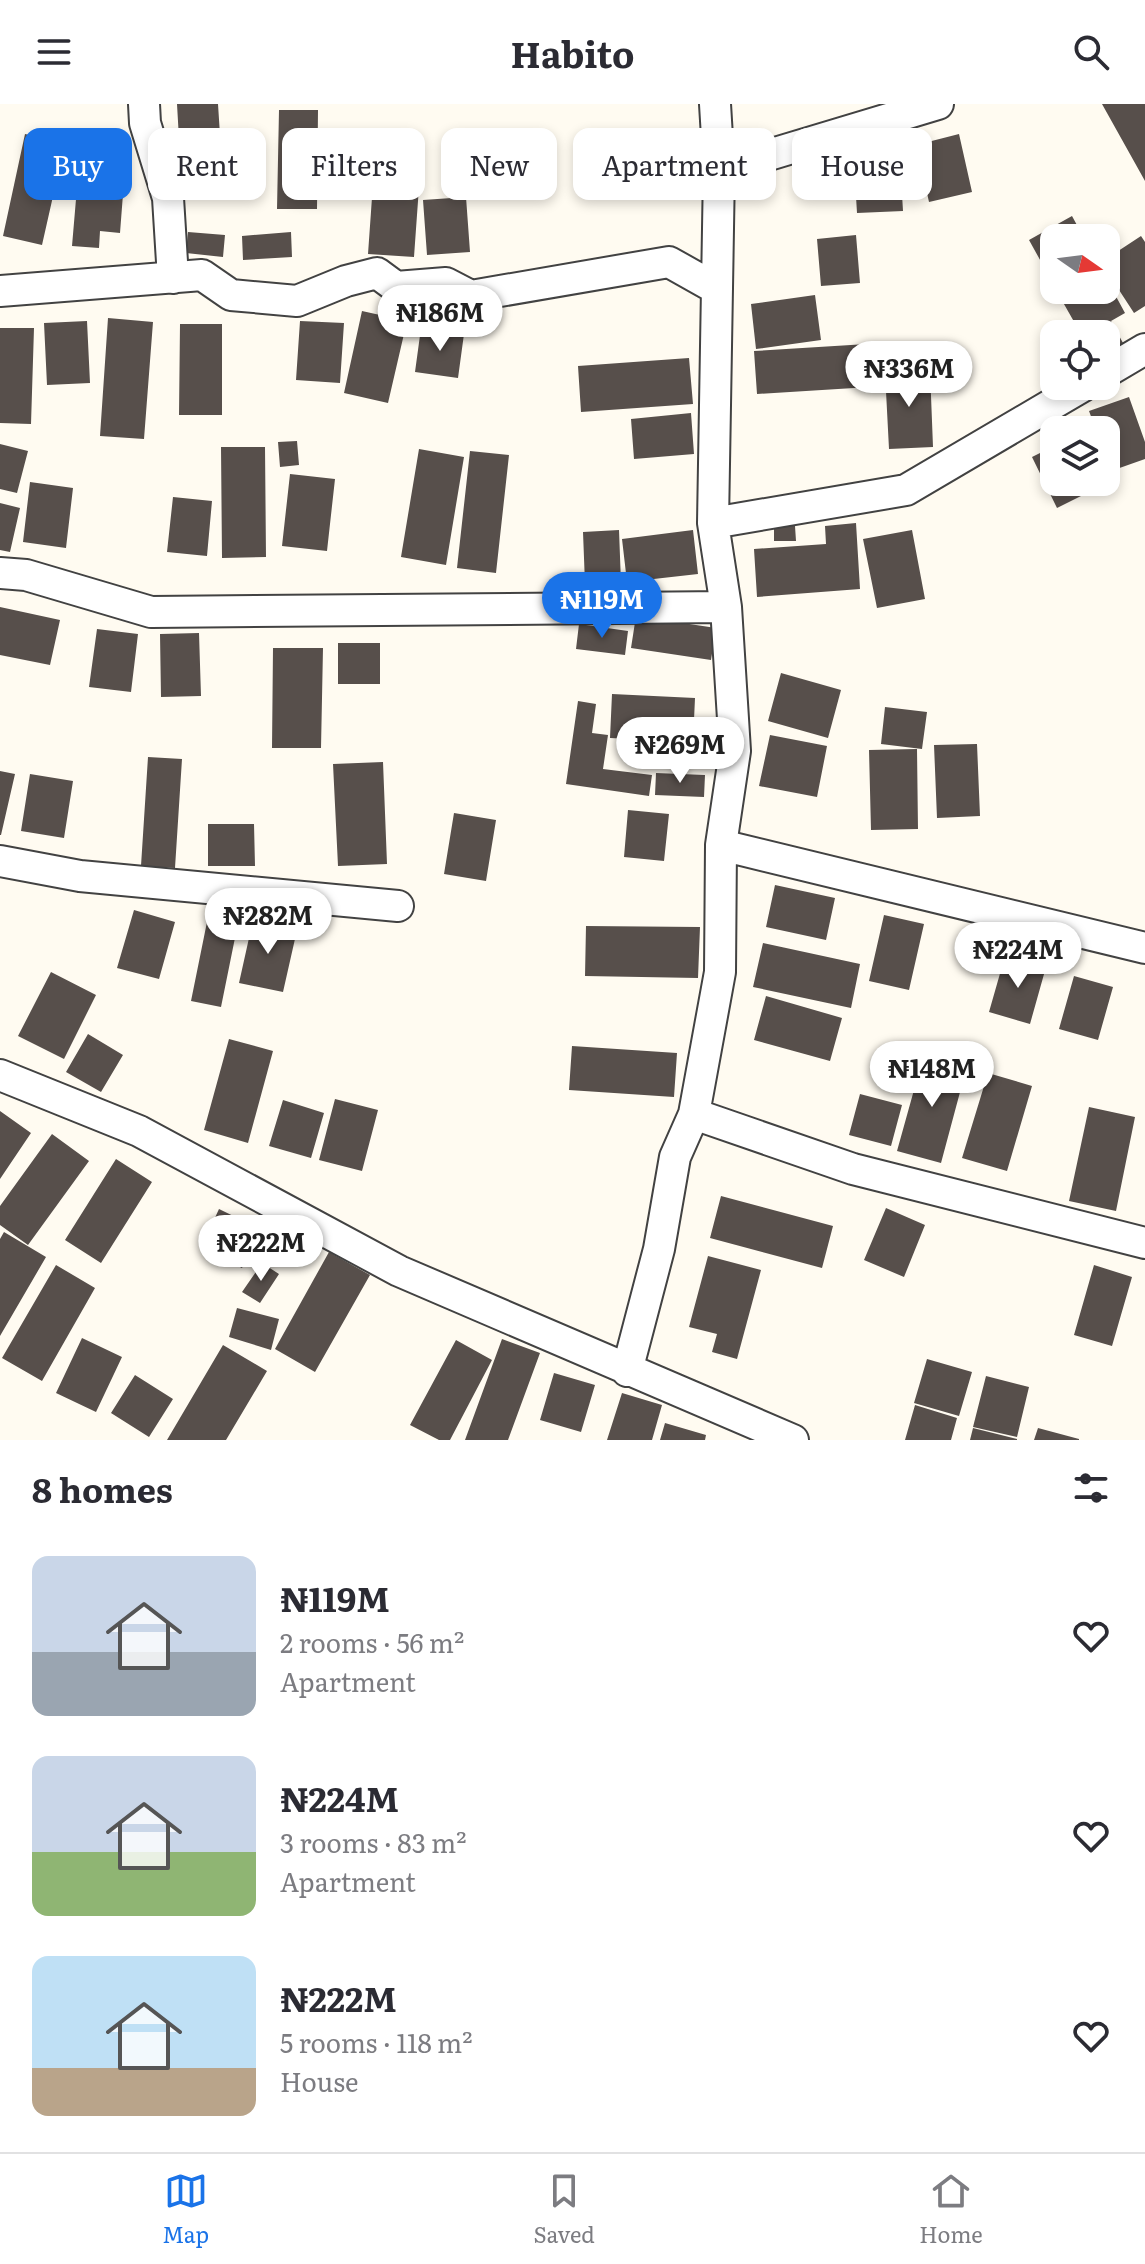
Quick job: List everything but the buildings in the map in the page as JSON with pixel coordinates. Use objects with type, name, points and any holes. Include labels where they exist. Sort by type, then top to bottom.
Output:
[{"type":"street","points":[[144,104],[145,123],[168,198],[173,278]]},
{"type":"street","points":[[715,104],[716,128]]},
{"type":"street","points":[[776,153],[938,104]]},
{"type":"street","points":[[627,1371],[659,1249],[675,1157],[694,1114],[720,972],[721,845],[735,751],[726,607],[713,523],[718,200]]},
{"type":"street","points":[[0,291],[202,275],[231,295],[297,301],[346,281],[377,273],[396,287],[446,283],[471,296],[669,262],[717,289]]},
{"type":"street","points":[[1120,364],[1145,349]]},
{"type":"street","points":[[713,523],[906,490],[1059,400]]},
{"type":"street","points":[[0,573],[26,575],[151,612],[726,607]]},
{"type":"street","points":[[721,845],[1145,948]]},
{"type":"street","points":[[0,861],[80,876],[398,906]]},
{"type":"street","points":[[0,1075],[139,1131],[399,1271],[793,1440]]},
{"type":"street","points":[[694,1114],[853,1169],[1145,1243]]}]
